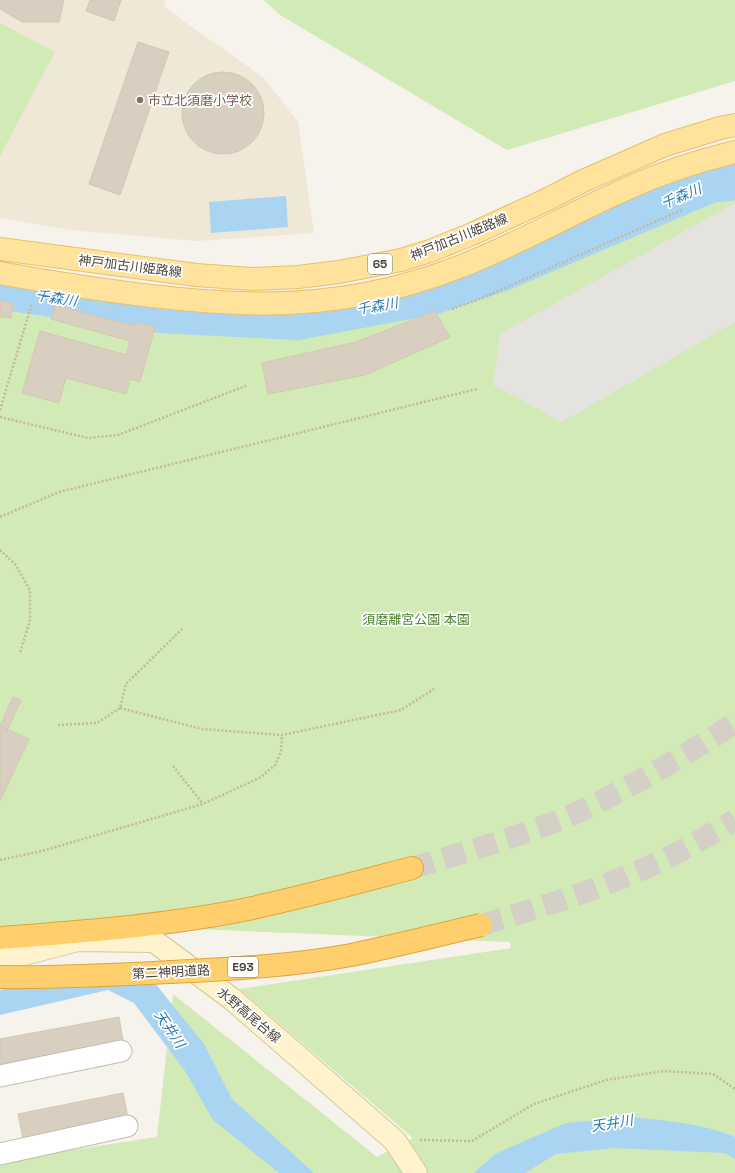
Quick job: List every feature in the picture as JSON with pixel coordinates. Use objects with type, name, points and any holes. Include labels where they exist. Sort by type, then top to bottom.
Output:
[{"type":"highway","points":[[0,938],[62,934],[150,925],[238,911],[328,890],[412,868]]},
{"type":"highway","name":"第二神明道路","points":[[0,977],[134,974],[283,964],[350,955],[481,925]]},
{"type":"main road","name":"神戸加古川姫路線","points":[[0,249],[196,275],[252,279],[298,277],[339,272],[400,260],[430,251],[472,234],[546,200],[583,181],[664,145],[735,125]]},
{"type":"main road","name":"神戸加古川姫路線","points":[[0,273],[48,282],[141,294],[241,303],[305,301],[367,293],[400,286],[457,268],[494,253],[628,188],[687,165],[735,152]]},
{"type":"street","name":"水野高尾台線","points":[[0,960],[78,940],[154,941],[232,999],[396,1141],[416,1173]]},
{"type":"street","points":[[0,1076],[121,1051]]},
{"type":"street","points":[[0,1154],[127,1126]]},
{"type":"path","points":[[452,309],[482,298],[682,210]]},
{"type":"path","points":[[0,410],[32,303]]},
{"type":"path","points":[[0,417],[88,438],[118,435],[248,385]]},
{"type":"path","points":[[0,517],[59,492],[477,389]]},
{"type":"path","points":[[0,550],[15,564],[30,590],[30,620],[20,653]]},
{"type":"path","points":[[58,726],[97,722],[120,708],[126,684],[182,628]]},
{"type":"path","points":[[120,708],[202,729],[282,735],[401,710],[434,689]]},
{"type":"path","points":[[0,860],[42,851],[203,804],[261,777],[275,765],[281,752],[282,735]]},
{"type":"path","points":[[173,766],[203,804]]},
{"type":"path","points":[[416,1140],[472,1141],[534,1104],[606,1080],[664,1071],[713,1074],[735,1089]]},
{"type":"shaded area","name":"市立北須磨小学校","points":[[0,0],[166,0],[164,7],[264,78],[298,122],[314,233],[197,241],[69,230],[0,218]]},
{"type":"shaded area","points":[[735,203],[735,322],[562,422],[493,385],[500,334]]},
{"type":"green space","points":[[264,0],[735,0],[735,81],[507,150],[280,15]]},
{"type":"green space","points":[[0,23],[55,52],[0,156]]},
{"type":"green space","name":"須磨離宮公園 本園","points":[[712,181],[735,181],[735,1173],[0,1173],[0,1161],[157,1137],[173,994],[377,1157],[413,1138],[239,989],[511,948],[510,942],[169,928],[0,941],[0,286],[164,307],[300,315],[454,288]]},
{"type":"water","points":[[286,196],[288,227],[211,233],[209,202]]},
{"type":"water","name":"天井川","points":[[113,964],[154,982],[204,1044],[232,1099],[314,1173],[279,1173],[213,1120],[185,1071],[134,1003],[108,990],[0,1015],[0,990]]},
{"type":"water","name":"天井川","points":[[632,1117],[671,1121],[697,1126],[735,1137],[735,1159],[725,1153],[614,1148],[556,1154],[525,1173],[474,1173],[495,1154],[566,1123]]},
{"type":"building","points":[[0,0],[64,0],[59,22],[22,22],[0,9]]},
{"type":"building","points":[[90,0],[121,0],[114,21],[86,11]]},
{"type":"building","points":[[138,42],[169,52],[120,195],[89,184]]},
{"type":"building","points":[[223,72],[239,75],[252,84],[261,97],[264,113],[261,129],[252,142],[239,151],[223,154],[207,151],[194,142],[185,129],[182,113],[185,97],[194,84],[207,75]]},
{"type":"building","points":[[0,301],[13,302],[11,318],[0,317]]},
{"type":"building","points":[[55,305],[134,326],[135,322],[155,327],[140,382],[130,379],[126,394],[66,378],[59,403],[22,393],[40,331],[126,355],[130,341],[51,319]]},
{"type":"building","points":[[435,311],[450,337],[365,375],[268,394],[262,363],[356,342]]},
{"type":"building","points":[[13,697],[21,700],[8,729],[0,726]]},
{"type":"building","points":[[0,726],[29,739],[0,801]]},
{"type":"building","points":[[119,1017],[123,1041],[0,1064],[0,1039]]},
{"type":"building","points":[[123,1093],[128,1118],[23,1139],[18,1114]]},
{"type":"waterway","name":"千森川","points":[[0,289],[160,314],[297,321],[435,295],[503,272],[710,184],[735,181]]},
{"type":"tunnel","points":[[412,868],[516,836],[576,813],[657,771],[735,723]]},
{"type":"tunnel","points":[[481,925],[568,898],[610,883],[673,855],[735,820]]},
{"type":"place","name":"市立北須磨小学校","points":[[140,100]]}]
